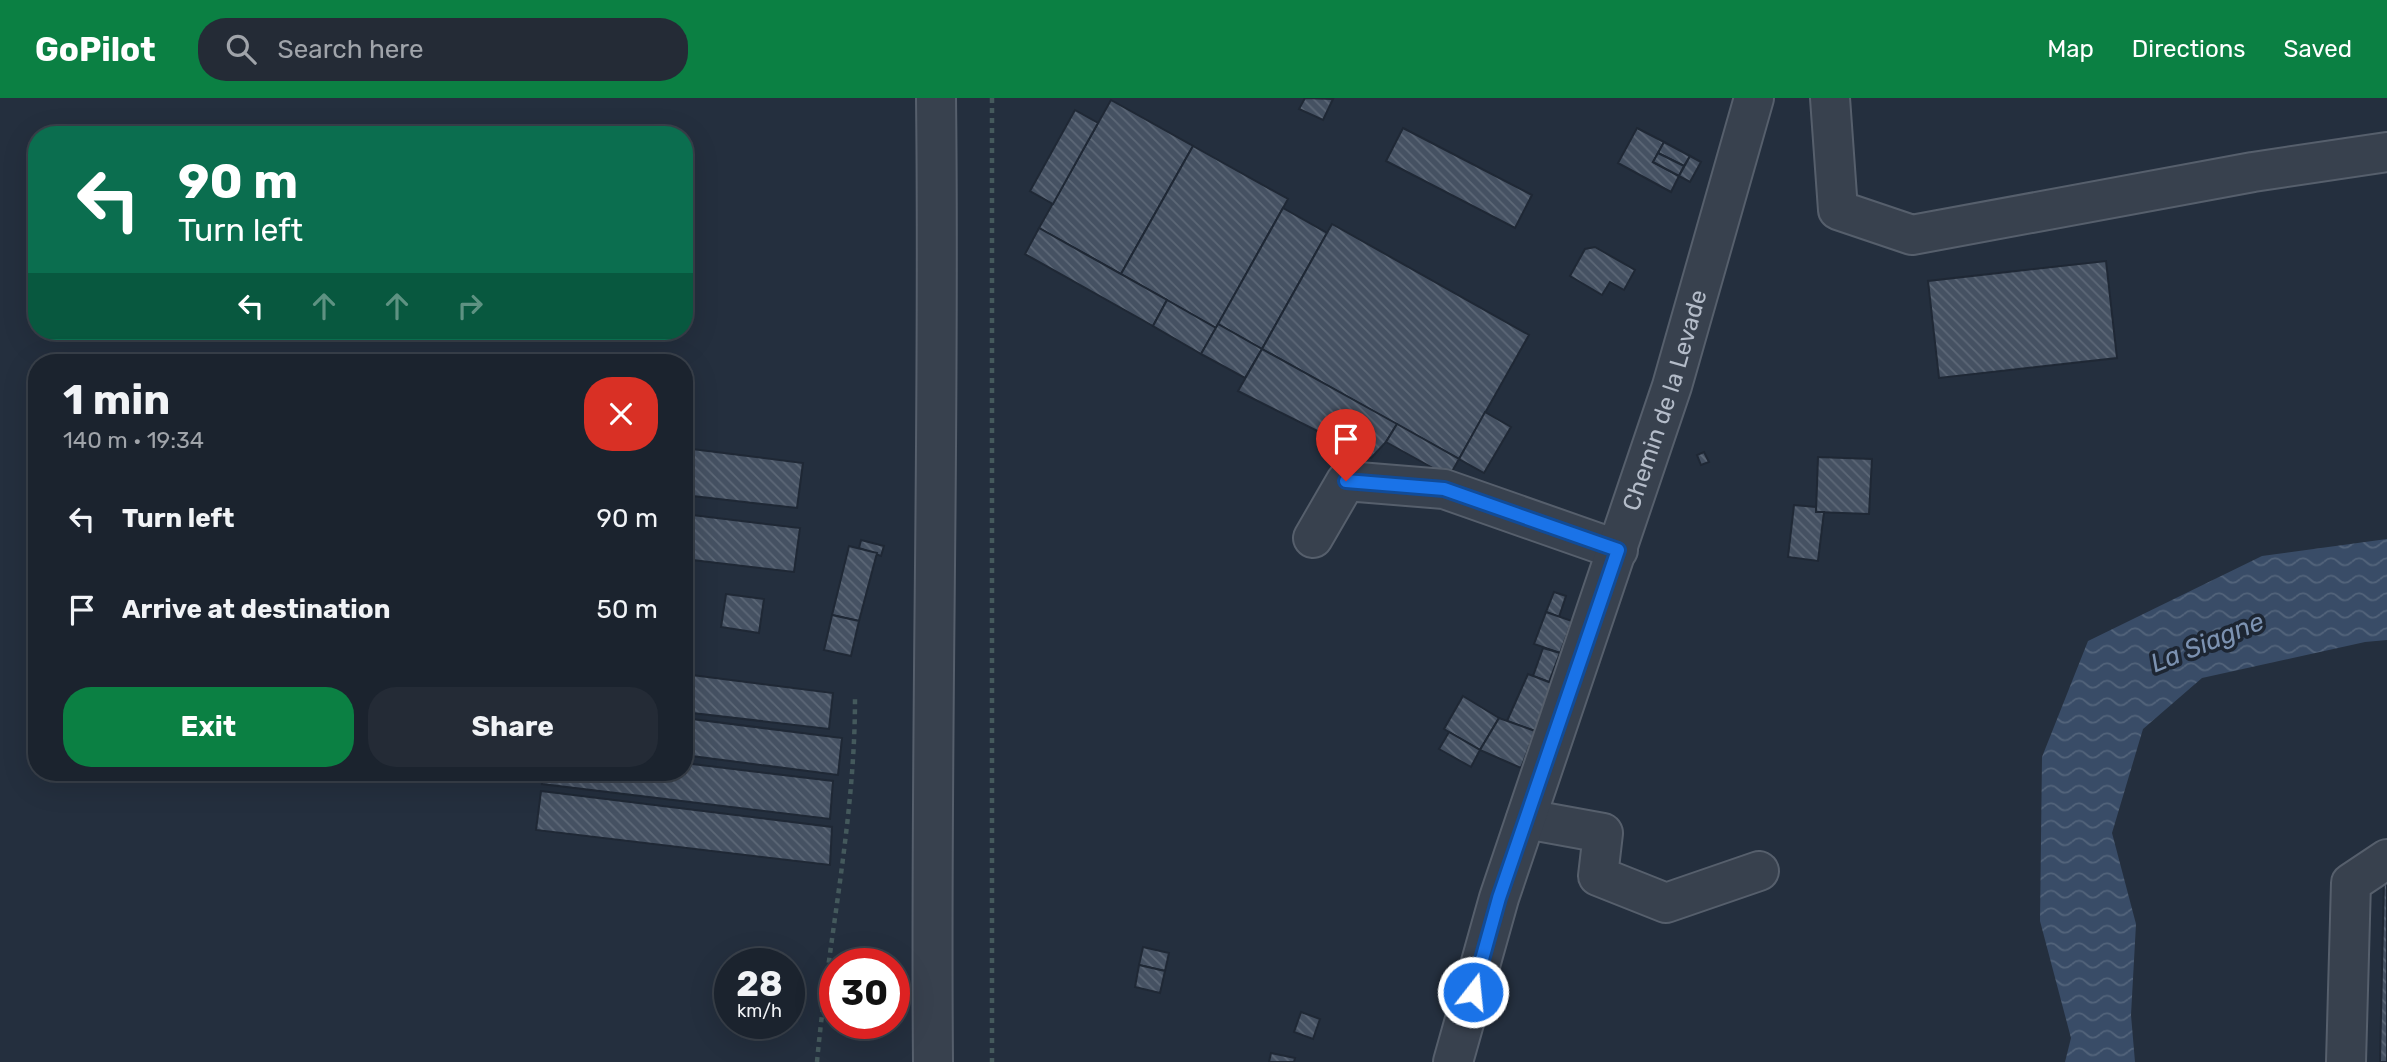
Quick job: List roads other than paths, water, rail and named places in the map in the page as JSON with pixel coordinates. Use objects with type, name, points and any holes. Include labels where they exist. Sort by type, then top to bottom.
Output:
[{"type":"street","points":[[933,1062],[931,823],[938,275],[936,98]]},
{"type":"street","name":"Chemin de la Levade","points":[[1453,1062],[1499,898],[1672,386],[1754,98]]},
{"type":"street","points":[[1830,98],[1838,210],[1912,235],[2253,172],[2387,152]]},
{"type":"street","points":[[1312,538],[1346,481],[1444,489],[1618,550]]},
{"type":"street","points":[[1526,819],[1603,833],[1598,876],[1666,903],[1759,871]]},
{"type":"street","points":[[2346,1062],[2351,883],[2387,859]]},
{"type":"water","name":"La Siagne","points":[[2387,539],[2387,640],[2365,642],[2202,678],[2143,729],[2112,833],[2136,924],[2131,1015],[2135,1062],[2065,1062],[2071,1038],[2040,921],[2042,757],[2088,641],[2262,556]]}]
